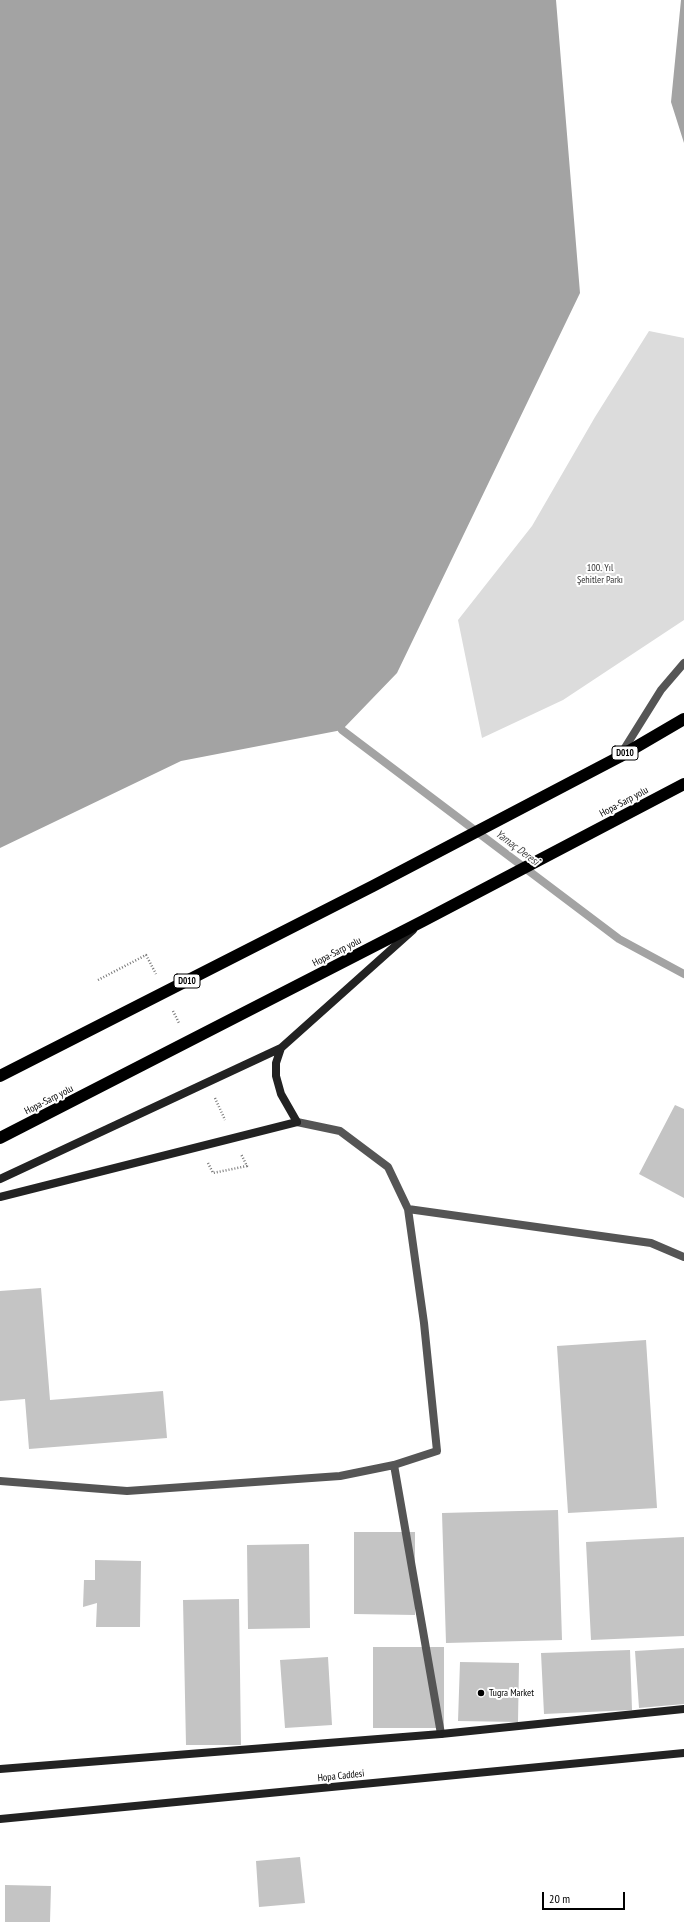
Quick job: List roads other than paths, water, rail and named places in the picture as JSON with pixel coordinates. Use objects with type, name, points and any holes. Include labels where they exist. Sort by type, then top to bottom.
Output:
[{"type":"highway","name":"D010","points":[[0,1076],[373,886],[619,757],[684,720]]},
{"type":"highway","name":"Hopa-Sarp yolu","points":[[0,1138],[605,827],[684,784]]},
{"type":"main road","points":[[0,1179],[282,1048],[423,921]]},
{"type":"main road","points":[[0,1198],[297,1122],[281,1094],[276,1076],[276,1063],[282,1048]]},
{"type":"main road","points":[[0,1769],[441,1734],[684,1709]]},
{"type":"main road","name":"Hopa Caddesi","points":[[0,1819],[684,1753]]},
{"type":"street","points":[[619,757],[661,690],[684,663]]},
{"type":"street","points":[[0,1481],[127,1491],[340,1476],[394,1465],[438,1451],[424,1323],[408,1210],[388,1167],[340,1131],[297,1122]]},
{"type":"street","points":[[408,1210],[651,1243],[684,1257]]},
{"type":"street","points":[[394,1465],[441,1734]]},
{"type":"waterway","name":"Yamaç Deresi","points":[[342,730],[619,939],[684,974]]},
{"type":"place","name":"Tugra Market","points":[[481,1693]]},
{"type":"park label","name":"100. Yıl Şehitler Parkı","points":[[600,574]]}]
